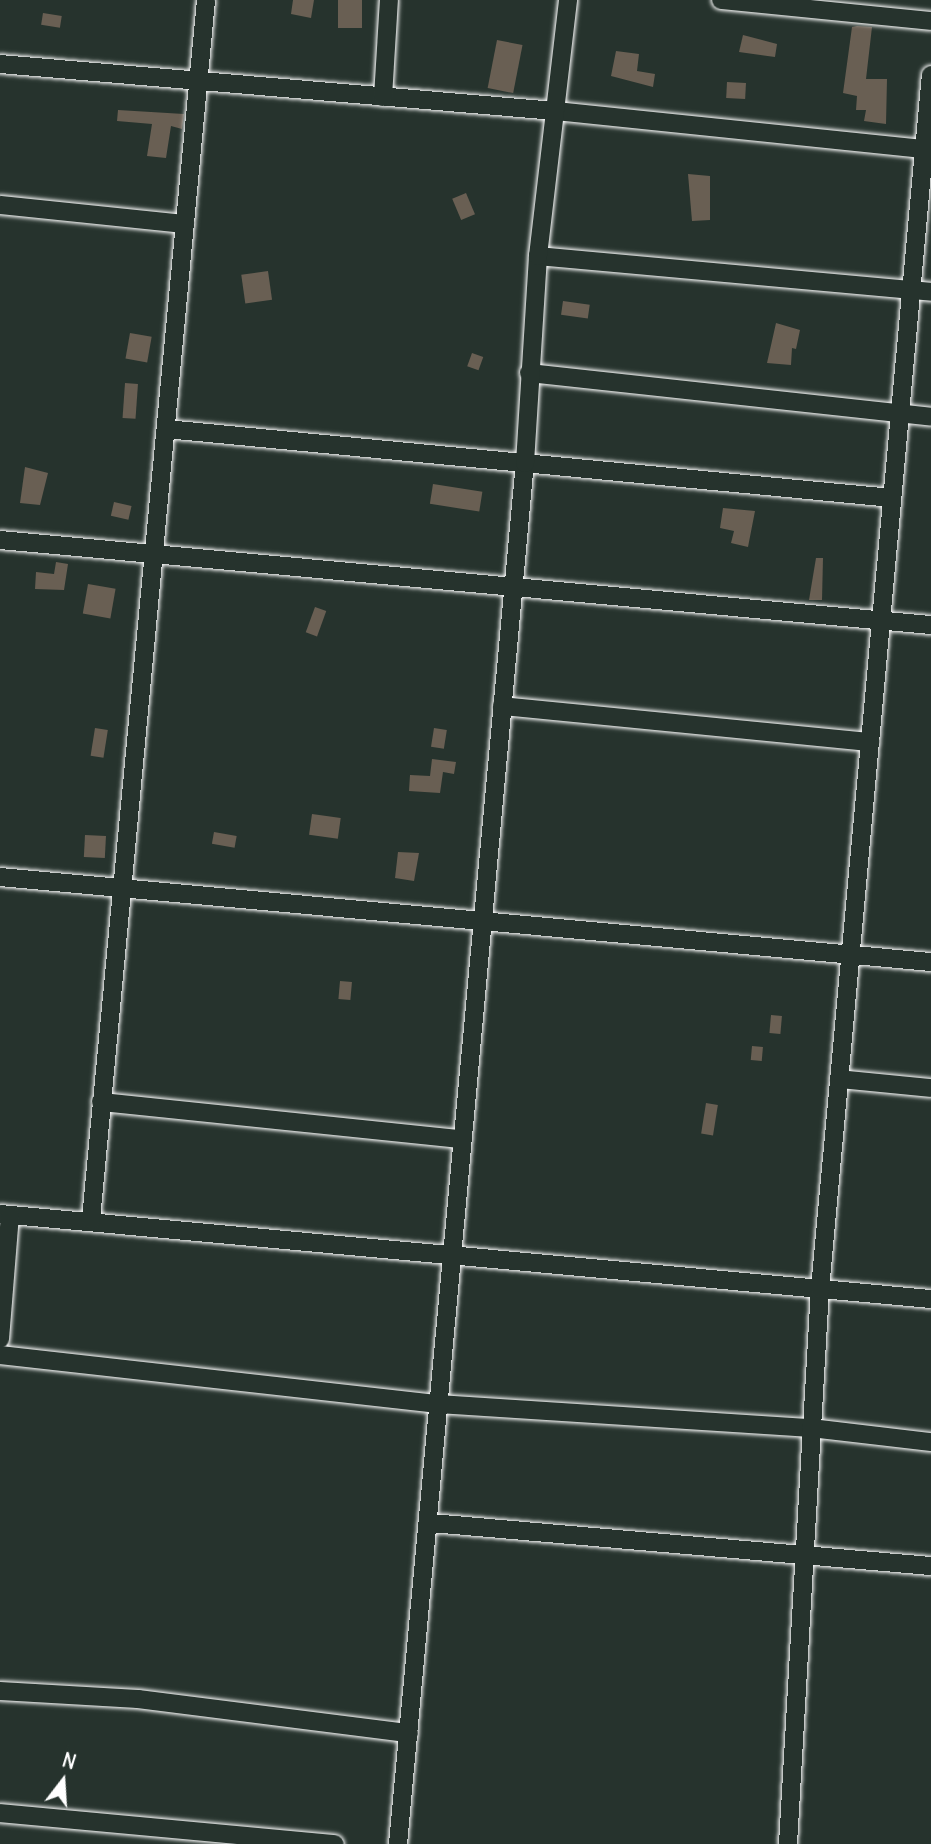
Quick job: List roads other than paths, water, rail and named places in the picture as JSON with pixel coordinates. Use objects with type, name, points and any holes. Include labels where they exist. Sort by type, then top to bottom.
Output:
[{"type":"street","points":[[91,1219],[119,888],[155,554],[206,0]]},
{"type":"street","points":[[383,97],[389,0]]},
{"type":"street","points":[[398,1844],[431,1523],[438,1404],[461,1139],[525,463],[538,256],[568,0]]},
{"type":"street","points":[[721,0],[931,21]]},
{"type":"street","points":[[0,64],[555,111],[928,150]]},
{"type":"street","points":[[788,1844],[807,1556],[811,1427],[820,1289],[899,413],[928,150],[931,75]]},
{"type":"street","points":[[0,205],[185,224]]},
{"type":"street","points":[[538,256],[931,292]]},
{"type":"street","points":[[529,373],[931,417]]},
{"type":"street","points":[[166,429],[892,498]]},
{"type":"street","points":[[0,540],[931,625]]},
{"type":"street","points":[[502,706],[870,742]]},
{"type":"street","points":[[0,877],[931,962]]},
{"type":"street","points":[[839,1079],[931,1088]]},
{"type":"street","points":[[101,1102],[461,1139]]},
{"type":"street","points":[[0,1339],[5,1215],[91,1219],[931,1299]]},
{"type":"street","points":[[0,1355],[438,1404],[811,1427],[931,1442]]},
{"type":"street","points":[[431,1523],[931,1566]]},
{"type":"street","points":[[0,1690],[138,1699],[409,1733]]},
{"type":"street","points":[[0,1813],[334,1844]]}]
